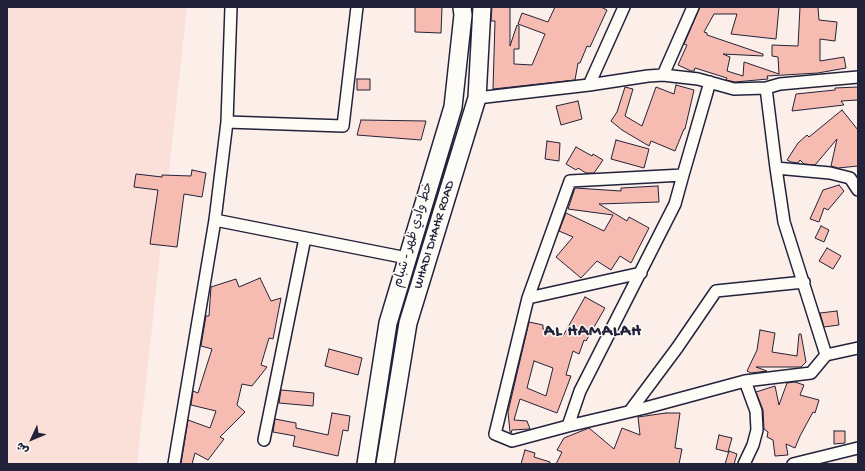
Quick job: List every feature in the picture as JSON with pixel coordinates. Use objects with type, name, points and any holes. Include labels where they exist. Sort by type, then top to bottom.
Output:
[{"type":"main road","name":"خط وادي ظهر - شبام","points":[[366,464],[388,323],[453,107],[463,15],[462,7]]},
{"type":"main road","name":"WHADI DHAHR ROAD","points":[[385,464],[408,323],[477,98],[482,7]]},
{"type":"street","points":[[174,464],[215,220],[227,122],[231,7]]},
{"type":"street","points":[[227,122],[343,126],[357,7]]},
{"type":"street","points":[[589,85],[624,7]]},
{"type":"street","points":[[663,75],[693,7]]},
{"type":"street","points":[[477,98],[663,75],[698,79],[734,89],[766,88],[780,84],[858,77]]},
{"type":"street","points":[[568,426],[580,392],[675,204],[710,82]]},
{"type":"street","points":[[766,88],[784,222],[826,355]]},
{"type":"street","points":[[776,168],[830,173],[850,178],[858,190]]},
{"type":"street","points":[[683,175],[570,181],[528,298],[495,434],[512,441],[645,408],[745,381],[811,373],[826,355],[858,348]]},
{"type":"street","points":[[215,220],[407,258]]},
{"type":"street","points":[[264,440],[305,238]]},
{"type":"street","points":[[528,298],[641,273]]},
{"type":"street","points":[[630,411],[677,348],[716,291],[804,282]]},
{"type":"street","points":[[744,464],[753,444],[757,430],[756,411],[745,381]]},
{"type":"street","points":[[793,464],[858,448]]},
{"type":"shaded area","points":[[7,7],[187,7],[137,464],[7,464]]},
{"type":"building","points":[[415,7],[442,7],[441,33],[415,32]]},
{"type":"building","points":[[492,7],[510,7],[510,46],[517,25],[519,26],[519,49],[514,49],[514,64],[532,65],[545,34],[518,24],[522,13],[548,22],[555,7],[601,7],[607,10],[590,47],[587,46],[580,63],[578,63],[575,80],[493,89],[495,21],[491,21]]},
{"type":"building","points":[[700,7],[779,7],[776,39],[731,34],[737,14],[714,14],[704,32],[707,33],[707,35],[763,54],[763,56],[723,54],[730,57],[727,71],[743,76],[744,62],[779,74],[778,57],[772,56],[772,45],[798,46],[800,7],[818,7],[819,20],[837,22],[835,41],[820,39],[820,61],[844,57],[846,68],[818,73],[767,76],[768,79],[735,82],[695,68],[694,71],[691,71],[678,65],[687,45],[684,44]]},
{"type":"building","points":[[357,79],[370,79],[370,90],[357,90]]},
{"type":"building","points":[[676,85],[694,90],[685,129],[675,151],[651,141],[649,146],[622,130],[611,121],[617,112],[625,87],[633,89],[625,116],[642,126],[656,87],[674,94]]},
{"type":"building","points":[[858,87],[858,100],[841,101],[844,105],[792,111],[796,94],[835,90],[835,88]]},
{"type":"building","points":[[578,101],[582,119],[561,125],[556,106]]},
{"type":"building","points":[[842,110],[858,130],[858,166],[838,168],[831,166],[837,139],[815,165],[804,164],[800,160],[798,163],[787,160],[798,143],[807,135],[809,137]]},
{"type":"building","points":[[361,120],[426,121],[421,140],[357,135]]},
{"type":"building","points":[[616,140],[649,149],[644,168],[611,159]]},
{"type":"building","points":[[547,141],[560,143],[559,161],[545,159]]},
{"type":"building","points":[[576,147],[603,160],[594,173],[586,173],[578,168],[576,170],[566,164]]},
{"type":"building","points":[[192,170],[206,173],[202,197],[184,194],[177,247],[150,244],[158,190],[134,187],[136,174],[162,177],[162,175],[191,176]]},
{"type":"building","points":[[839,185],[844,191],[828,210],[824,208],[819,222],[810,219],[823,190]]},
{"type":"building","points":[[658,186],[659,202],[599,204],[627,221],[629,217],[649,228],[631,263],[620,256],[611,270],[597,261],[581,278],[556,257],[573,237],[559,231],[566,213],[604,231],[613,215],[568,209],[575,188],[621,191],[621,188]]},
{"type":"building","points":[[821,226],[829,230],[824,242],[815,238]]},
{"type":"building","points":[[827,248],[841,256],[833,269],[819,261]]},
{"type":"building","points":[[260,278],[271,301],[281,298],[273,339],[269,338],[261,365],[267,367],[252,386],[242,384],[237,405],[245,412],[220,437],[224,439],[208,460],[195,453],[192,464],[181,464],[188,420],[210,428],[216,411],[191,405],[193,391],[198,393],[212,349],[201,346],[206,316],[209,316],[211,287],[236,279],[239,287]]},
{"type":"building","points":[[585,297],[605,308],[586,341],[584,340],[579,354],[573,351],[566,375],[571,376],[557,413],[520,399],[514,420],[527,421],[530,429],[512,430],[511,433],[508,412],[529,322],[543,325],[543,329],[563,336]],"holes":[[[534,361],[553,368],[546,396],[527,388]]]},
{"type":"building","points":[[837,311],[839,325],[824,327],[820,313]]},
{"type":"building","points":[[760,330],[775,333],[772,352],[797,356],[799,334],[801,334],[806,362],[801,367],[756,367],[767,371],[751,373],[747,371],[757,350]]},
{"type":"building","points":[[329,349],[362,358],[358,375],[325,366]]},
{"type":"building","points":[[795,382],[804,385],[800,395],[819,400],[815,413],[813,412],[795,448],[786,444],[788,455],[775,456],[773,440],[767,437],[768,432],[764,429],[763,410],[756,392],[775,386],[779,405],[787,383]]},
{"type":"building","points":[[281,390],[314,393],[313,406],[279,403]]},
{"type":"building","points":[[332,413],[350,416],[348,431],[343,430],[338,456],[293,446],[295,436],[273,432],[275,419],[296,423],[296,428],[328,435]]},
{"type":"building","points":[[666,413],[680,413],[675,448],[682,449],[679,464],[556,464],[562,452],[557,450],[564,438],[589,428],[614,449],[622,428],[640,435],[638,417]]},
{"type":"building","points":[[834,431],[845,431],[845,443],[834,444]]},
{"type":"building","points":[[719,435],[732,438],[728,452],[716,449]]},
{"type":"building","points":[[525,450],[535,453],[534,457],[550,462],[550,464],[521,464]]},
{"type":"building","points":[[729,451],[737,454],[734,464],[725,464]]},
{"type":"district","name":"AL HAMALAH","points":[[593,332]]}]
